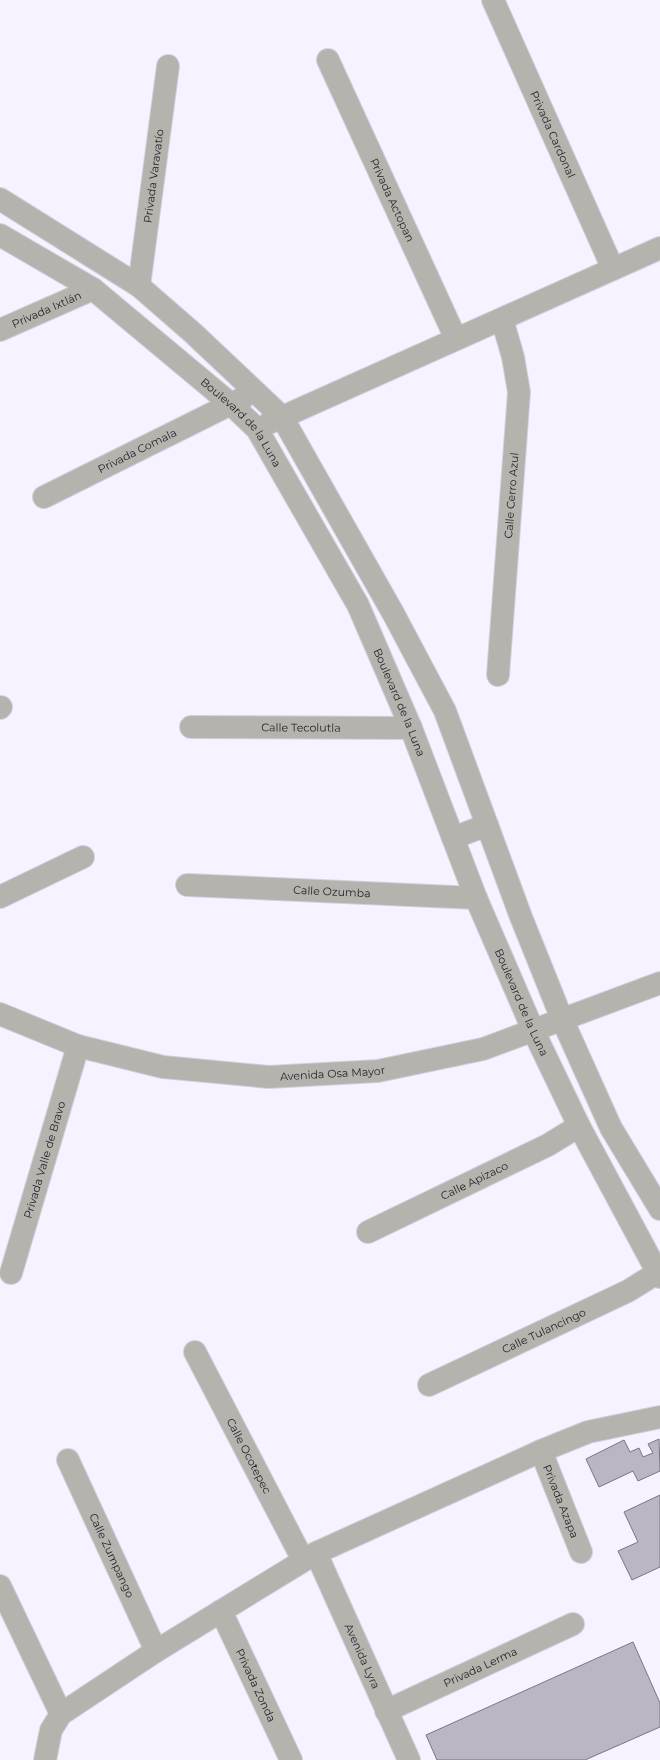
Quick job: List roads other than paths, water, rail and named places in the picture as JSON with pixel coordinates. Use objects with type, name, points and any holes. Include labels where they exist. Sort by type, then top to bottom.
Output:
[{"type":"street","name":"Privada Cardonal","points":[[493,0],[613,269]]},
{"type":"street","name":"Privada Actopan","points":[[328,60],[456,339]]},
{"type":"street","name":"Privada Varavatío","points":[[139,286],[168,66]]},
{"type":"street","points":[[0,199],[139,286],[193,333],[282,417],[445,711],[521,917],[562,1019],[611,1128],[660,1210]]},
{"type":"street","name":"Boulevard de la Luna","points":[[0,235],[92,289],[232,405],[257,429],[358,605],[412,728],[476,898],[533,1030],[579,1126],[659,1275]]},
{"type":"street","points":[[257,429],[660,248]]},
{"type":"street","name":"Privada Ixtlán","points":[[0,330],[92,289]]},
{"type":"street","name":"Calle Cerro Azul","points":[[498,675],[519,392],[513,357],[502,319]]},
{"type":"street","name":"Privada Comala","points":[[44,497],[232,405],[255,391]]},
{"type":"street","points":[[382,660],[411,648]]},
{"type":"street","name":"Calle Tecolutla","points":[[191,727],[412,728]]},
{"type":"street","points":[[453,838],[487,825]]},
{"type":"street","points":[[0,897],[83,858]]},
{"type":"street","name":"Calle Ozumba","points":[[187,885],[476,898]]},
{"type":"street","name":"Avenida Osa Mayor","points":[[0,1014],[78,1046],[162,1067],[269,1077],[378,1071],[483,1049],[660,983]]},
{"type":"street","name":"Privada Valle de Bravo","points":[[11,1273],[78,1046]]},
{"type":"street","name":"Calle Apizaco","points":[[368,1232],[548,1145],[579,1126]]},
{"type":"street","name":"Calle Tulancingo","points":[[429,1385],[659,1275]]},
{"type":"street","name":"Calle Ocotepec","points":[[195,1352],[310,1557]]},
{"type":"street","points":[[45,1760],[51,1730],[61,1714],[156,1650],[310,1557],[541,1451],[588,1432],[660,1417]]},
{"type":"street","name":"Privada Azapa","points":[[541,1451],[581,1552]]},
{"type":"street","name":"Calle Zumpango","points":[[68,1460],[156,1650]]},
{"type":"street","name":"Avenida Lyra","points":[[310,1557],[409,1760]]},
{"type":"street","points":[[0,1586],[61,1714]]},
{"type":"street","name":"Privada Zonda","points":[[221,1611],[291,1760]]},
{"type":"street","name":"Privada Lerma","points":[[386,1711],[573,1624]]}]
